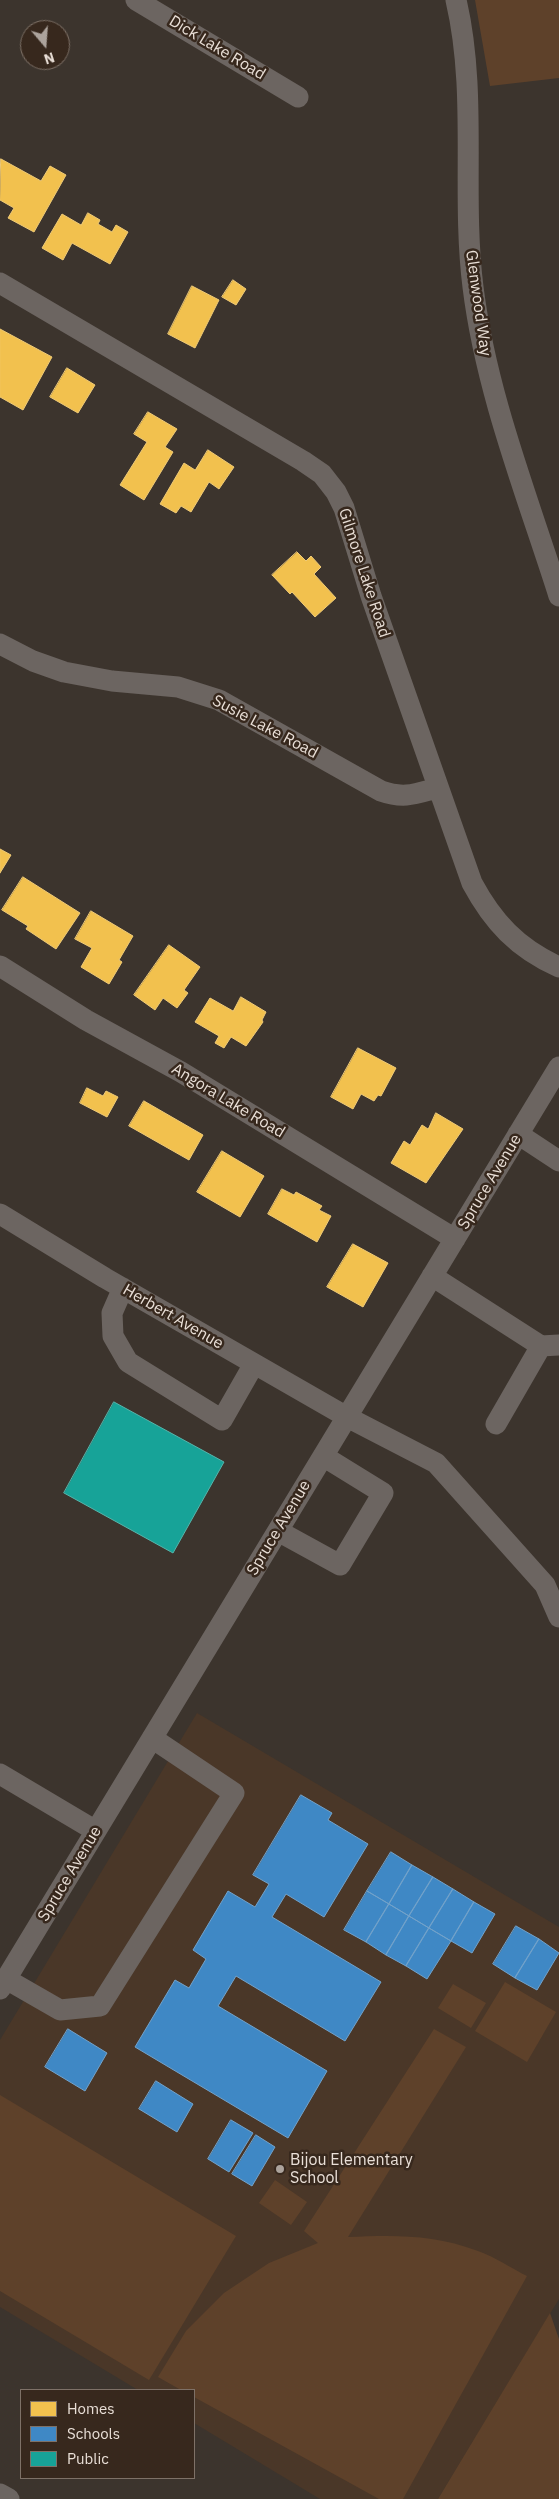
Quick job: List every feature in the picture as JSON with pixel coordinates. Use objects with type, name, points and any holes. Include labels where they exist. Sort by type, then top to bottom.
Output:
[{"type":"street","name":"Dick Lake Road","points":[[136,0],[298,96]]},
{"type":"street","name":"Glenwood Way","points":[[456,0],[467,61],[469,248],[483,349],[498,404],[559,596]]},
{"type":"street","name":"Gilmore Lake Road","points":[[0,283],[322,474],[336,492],[344,508],[371,596],[469,875],[486,910],[503,930],[526,947],[559,967]]},
{"type":"street","name":"Susie Lake Road","points":[[0,644],[33,661],[64,672],[112,681],[178,687],[219,700],[381,791],[396,796],[412,796],[438,788]]},
{"type":"street","name":"Angora Lake Road","points":[[0,966],[86,1020],[181,1072],[455,1239]]},
{"type":"street","name":"Spruce Avenue","points":[[3,1984],[559,1067]]},
{"type":"street","points":[[518,1134],[559,1161]]},
{"type":"street","name":"Herbert Avenue","points":[[0,1214],[254,1364],[347,1417],[436,1463],[546,1585],[559,1618]]},
{"type":"street","points":[[432,1276],[550,1345],[496,1424]]},
{"type":"street","points":[[123,1288],[112,1313],[113,1336],[128,1362],[222,1420],[254,1364]]},
{"type":"street","points":[[278,1531],[340,1565],[345,1557],[383,1493],[323,1456]]},
{"type":"street","points":[[3,1984],[60,2010],[100,2006],[234,1793],[152,1738]]},
{"type":"street","points":[[0,1774],[96,1831]]},
{"type":"street","points":[[0,2494],[9,2499]]},
{"type":"shaded area","points":[[475,0],[559,0],[559,78],[490,86]]},
{"type":"shaded area","name":"Bijou Elementary School","points":[[197,1713],[559,1927],[559,2299],[438,2499],[320,2499],[195,2424],[195,2389],[136,2389],[0,2307],[0,2040]]},
{"type":"shaded area","points":[[505,1982],[556,2012],[527,2062],[475,2031]]},
{"type":"shaded area","points":[[453,1984],[486,2003],[471,2028],[438,2008]]},
{"type":"shaded area","points":[[434,2029],[466,2047],[348,2237],[397,2236],[445,2241],[484,2253],[527,2276],[403,2499],[379,2499],[195,2398],[195,2389],[179,2389],[158,2377],[186,2331],[224,2293],[269,2263],[318,2243],[304,2231]]},
{"type":"shaded area","points":[[0,2095],[236,2236],[149,2380],[0,2291]]},
{"type":"shaded area","points":[[275,2180],[307,2202],[291,2225],[259,2203]]},
{"type":"shaded area","points":[[550,2313],[559,2339],[559,2499],[438,2499]]},
{"type":"building: Homes","points":[[1,159],[41,181],[50,166],[66,175],[34,232],[8,218],[14,208],[0,200]]},
{"type":"building: Homes","points":[[88,213],[100,220],[98,224],[112,232],[116,225],[128,232],[110,264],[72,243],[63,260],[42,248],[62,214],[81,225]]},
{"type":"building: Homes","points":[[233,280],[246,289],[236,305],[222,297]]},
{"type":"building: Homes","points":[[192,286],[219,300],[195,348],[168,334]]},
{"type":"building: Homes","points":[[0,329],[52,357],[23,410],[0,397]]},
{"type":"building: Homes","points":[[67,368],[95,385],[78,413],[50,397]]},
{"type":"building: Homes","points":[[148,412],[177,429],[165,447],[173,452],[144,500],[120,485],[147,442],[134,434]]},
{"type":"building: Homes","points":[[208,450],[234,467],[219,489],[209,482],[191,512],[181,506],[176,513],[160,504],[184,463],[195,470]]},
{"type":"building: Homes","points":[[297,552],[306,561],[311,556],[321,567],[314,574],[336,598],[315,617],[292,592],[290,594],[272,575]]},
{"type":"building: Homes","points":[[0,849],[11,855],[0,873]]},
{"type":"building: Homes","points":[[23,877],[80,913],[56,949],[26,929],[28,926],[2,910]]},
{"type":"building: Homes","points":[[91,911],[133,936],[119,960],[122,962],[109,984],[81,967],[92,948],[75,939]]},
{"type":"building: Homes","points":[[169,945],[200,967],[184,990],[188,993],[177,1008],[163,998],[155,1010],[134,995]]},
{"type":"building: Homes","points":[[241,997],[266,1012],[262,1020],[263,1022],[246,1046],[231,1037],[224,1048],[215,1043],[219,1036],[195,1022],[210,998],[233,1011]]},
{"type":"building: Homes","points":[[358,1048],[396,1068],[381,1096],[378,1095],[374,1101],[361,1094],[353,1109],[331,1097]]},
{"type":"building: Homes","points":[[87,1088],[103,1096],[106,1091],[118,1097],[107,1117],[80,1103]]},
{"type":"building: Homes","points":[[144,1101],[203,1135],[189,1160],[129,1126]]},
{"type":"building: Homes","points":[[436,1113],[463,1129],[426,1183],[391,1163],[404,1141],[410,1145],[422,1125],[428,1129]]},
{"type":"building: Homes","points":[[222,1151],[264,1176],[240,1217],[197,1192]]},
{"type":"building: Homes","points":[[282,1189],[294,1195],[296,1192],[322,1206],[319,1210],[331,1216],[317,1242],[268,1214]]},
{"type":"building: Homes","points":[[353,1244],[388,1263],[363,1307],[327,1287]]},
{"type":"building: Schools","points":[[301,1795],[332,1813],[328,1820],[368,1844],[324,1917],[286,1894],[272,1917],[381,1982],[345,2041],[236,1976],[218,2006],[327,2071],[288,2138],[135,2047],[175,1980],[189,1988],[206,1959],[193,1950],[228,1891],[255,1907],[269,1884],[253,1875]]},
{"type":"building: Schools","points":[[391,1852],[412,1865],[389,1904],[367,1891]]},
{"type":"building: Schools","points":[[412,1865],[433,1877],[409,1916],[389,1904]]},
{"type":"building: Schools","points":[[433,1877],[453,1889],[429,1928],[409,1916]]},
{"type":"building: Schools","points":[[453,1889],[474,1902],[451,1941],[429,1928]]},
{"type":"building: Schools","points":[[367,1891],[389,1904],[366,1942],[344,1930]]},
{"type":"building: Schools","points":[[474,1902],[495,1914],[472,1953],[451,1941]]},
{"type":"building: Schools","points":[[389,1904],[409,1916],[386,1955],[366,1942]]},
{"type":"building: Schools","points":[[409,1916],[429,1928],[406,1966],[386,1955]]},
{"type":"building: Schools","points":[[516,1926],[539,1939],[515,1978],[493,1964]]},
{"type":"building: Schools","points":[[429,1928],[451,1941],[427,1979],[406,1966]]},
{"type":"building: Schools","points":[[539,1939],[559,1953],[537,1990],[515,1978]]},
{"type":"building: Schools","points":[[68,2029],[107,2053],[85,2091],[45,2067]]},
{"type":"building: Schools","points":[[156,2081],[193,2104],[177,2132],[139,2109]]},
{"type":"building: Schools","points":[[231,2120],[253,2133],[229,2172],[208,2159]]},
{"type":"building: Schools","points":[[256,2135],[275,2147],[252,2186],[232,2174]]},
{"type":"building: Public","points":[[114,1402],[224,1462],[173,1553],[64,1493]]},
{"type":"place","name":"Bijou Elementary School","points":[[280,2169]]}]
